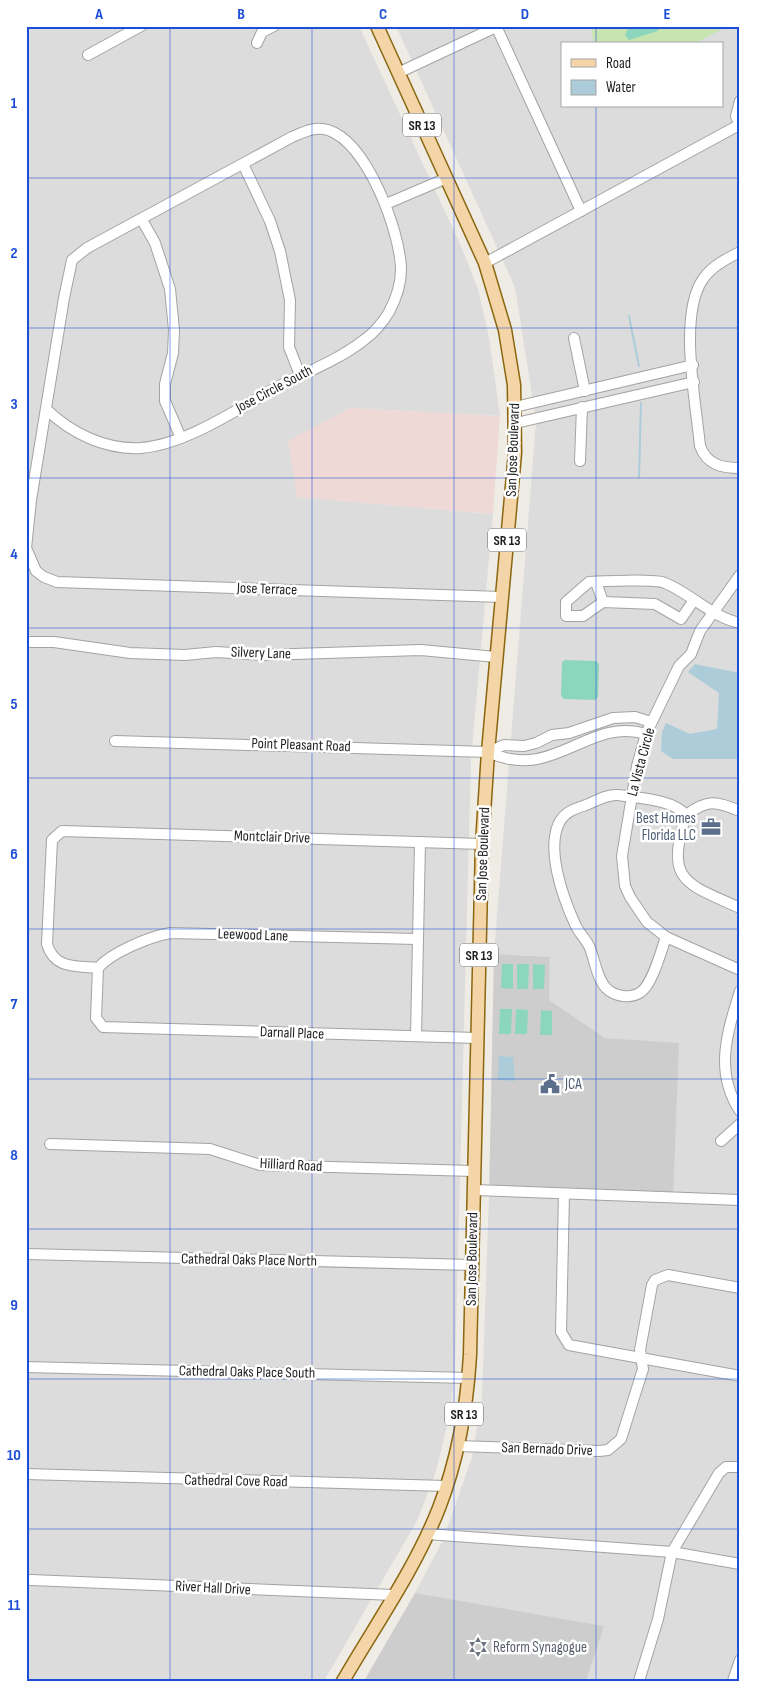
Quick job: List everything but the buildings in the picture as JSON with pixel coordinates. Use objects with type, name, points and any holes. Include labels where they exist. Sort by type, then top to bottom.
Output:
[{"type":"main road","name":"San Jose Boulevard","points":[[342,1681],[394,1595],[427,1534],[446,1486],[458,1446],[469,1378],[482,844],[516,423],[505,330],[485,263],[377,26]]},
{"type":"street","points":[[88,55],[141,26]]},
{"type":"street","points":[[257,43],[262,32],[274,26]]},
{"type":"street","points":[[398,73],[497,26],[581,211]]},
{"type":"street","points":[[485,263],[739,126],[736,116],[740,101]]},
{"type":"street","name":"Jose Circle South","points":[[46,408],[69,428],[89,439],[106,444],[141,448],[164,444],[181,438],[365,340],[389,313],[399,287],[401,268],[397,242],[386,204],[360,159],[344,140],[327,130],[310,129],[243,164]]},
{"type":"street","points":[[46,408],[72,260],[87,248],[243,164],[270,221],[280,251],[290,300],[289,348],[300,375]]},
{"type":"street","points":[[386,204],[447,178]]},
{"type":"street","points":[[142,220],[155,243],[170,289],[174,330],[173,352],[165,384],[165,401],[181,438]]},
{"type":"street","points":[[740,252],[714,266],[703,279],[693,298],[691,311],[694,382],[700,446],[706,458],[718,466],[740,468]]},
{"type":"street","points":[[574,338],[585,390]]},
{"type":"street","points":[[515,407],[693,365]]},
{"type":"street","points":[[516,423],[694,382]]},
{"type":"street","name":"Jose Terrace","points":[[46,408],[31,500],[26,548],[36,571],[44,577],[57,582],[502,597]]},
{"type":"street","points":[[580,461],[582,408]]},
{"type":"street","name":"La Vista Circle","points":[[740,575],[700,631],[691,654],[679,666],[646,734],[637,766],[622,856],[625,886],[640,914],[655,930],[666,937],[740,970]]},
{"type":"street","points":[[694,600],[681,619],[654,604],[603,602],[583,616],[566,616],[566,602],[589,582],[664,583],[694,600],[713,613],[740,623]]},
{"type":"street","points":[[596,582],[603,602]]},
{"type":"street","name":"Silvery Lane","points":[[26,642],[54,642],[130,653],[226,652],[294,655],[421,650],[496,657]]},
{"type":"street","name":"Point Pleasant Road","points":[[488,752],[504,745],[524,746],[552,735],[566,733],[626,716],[652,722]]},
{"type":"street","points":[[599,723],[603,734]]},
{"type":"street","name":"Point Pleasant Road","points":[[115,740],[488,752],[502,759],[541,760],[603,734],[626,730],[646,734]]},
{"type":"street","points":[[566,733],[572,748]]},
{"type":"street","points":[[666,937],[648,984],[641,992],[631,996],[622,996],[605,987],[588,942],[575,925],[566,903],[561,887],[556,854],[556,837],[560,820],[572,810],[610,795],[671,805],[686,815]]},
{"type":"street","points":[[686,815],[708,803],[724,804],[740,811]]},
{"type":"street","points":[[686,815],[678,856],[680,874],[691,886],[740,908]]},
{"type":"street","name":"Montclair Drive","points":[[98,968],[61,964],[50,952],[47,944],[48,883],[52,840],[62,831],[482,844]]},
{"type":"street","points":[[416,1036],[420,842]]},
{"type":"street","name":"Leewood Lane","points":[[98,968],[109,958],[132,946],[170,933],[417,939]]},
{"type":"street","name":"Darnall Place","points":[[98,968],[96,1018],[103,1027],[107,1028],[477,1038]]},
{"type":"street","points":[[740,991],[726,1038],[723,1064],[729,1092],[740,1111]]},
{"type":"street","points":[[721,1141],[740,1124]]},
{"type":"street","name":"Hilliard Road","points":[[50,1144],[210,1149],[260,1165],[474,1171]]},
{"type":"street","points":[[474,1190],[740,1200]]},
{"type":"street","points":[[564,1194],[561,1332],[568,1345],[575,1348],[740,1376]]},
{"type":"street","name":"Cathedral Oaks Place North","points":[[26,1254],[472,1265]]},
{"type":"street","name":"San Bernado Drive","points":[[458,1446],[608,1450],[621,1440],[643,1368],[640,1350],[652,1286],[655,1280],[668,1275],[740,1288]]},
{"type":"street","name":"Cathedral Oaks Place South","points":[[26,1367],[469,1378]]},
{"type":"street","points":[[639,1681],[658,1620],[672,1552],[719,1472],[726,1467],[740,1467]]},
{"type":"street","name":"Cathedral Cove Road","points":[[26,1474],[446,1486]]},
{"type":"street","points":[[427,1534],[672,1552],[740,1564]]},
{"type":"street","name":"River Hall Drive","points":[[31,1580],[394,1595]]},
{"type":"street","points":[[733,1681],[740,1660]]},
{"type":"shaded area","points":[[26,26],[359,26],[461,246],[478,289],[489,337],[500,416],[350,408],[297,497],[493,514],[471,759],[455,1368],[450,1414],[436,1471],[418,1519],[324,1681],[26,1681]]},
{"type":"shaded area","points":[[396,26],[740,26],[740,1681],[586,1681],[603,1626],[415,1593],[443,1540],[472,1457],[482,1397],[489,1195],[679,1044],[605,1038],[548,1000],[550,957],[494,954],[536,421],[515,287]]},
{"type":"shaded area","points":[[350,408],[500,416],[493,514],[297,497],[288,441]]},
{"type":"shaded area","points":[[494,954],[550,957],[549,1000],[605,1038],[679,1043],[673,1199],[489,1195]]},
{"type":"shaded area","points":[[415,1593],[604,1626],[586,1681],[364,1681]]},
{"type":"green space","points":[[591,26],[728,26],[698,42],[594,42]]},
{"type":"green space","points":[[629,26],[660,26],[658,31],[629,40],[625,35]]},
{"type":"green space","points":[[565,660],[596,661],[599,664],[598,697],[595,700],[564,699],[561,696],[562,662]]},
{"type":"green space","points":[[502,964],[513,964],[513,989],[501,988]]},
{"type":"green space","points":[[517,964],[529,964],[528,989],[517,989]]},
{"type":"green space","points":[[533,964],[545,965],[544,989],[533,989]]},
{"type":"green space","points":[[500,1009],[512,1009],[511,1034],[499,1034]]},
{"type":"green space","points":[[516,1009],[528,1010],[527,1034],[515,1034]]},
{"type":"green space","points":[[541,1010],[552,1011],[552,1035],[540,1035]]},
{"type":"water","points":[[695,664],[740,673],[740,759],[673,759],[661,751],[662,732],[666,723],[690,734],[717,729],[719,693],[688,672]]},
{"type":"water","points":[[499,1056],[513,1057],[515,1081],[498,1080]]},
{"type":"waterway","points":[[629,316],[639,366]]},
{"type":"waterway","points":[[639,477],[641,403]]},
{"type":"place","name":"Best Homes Florida LLC","points":[[711,827]]},
{"type":"place","name":"JCA","points":[[550,1084]]},
{"type":"place","name":"Reform Synagogue","points":[[478,1647]]}]
